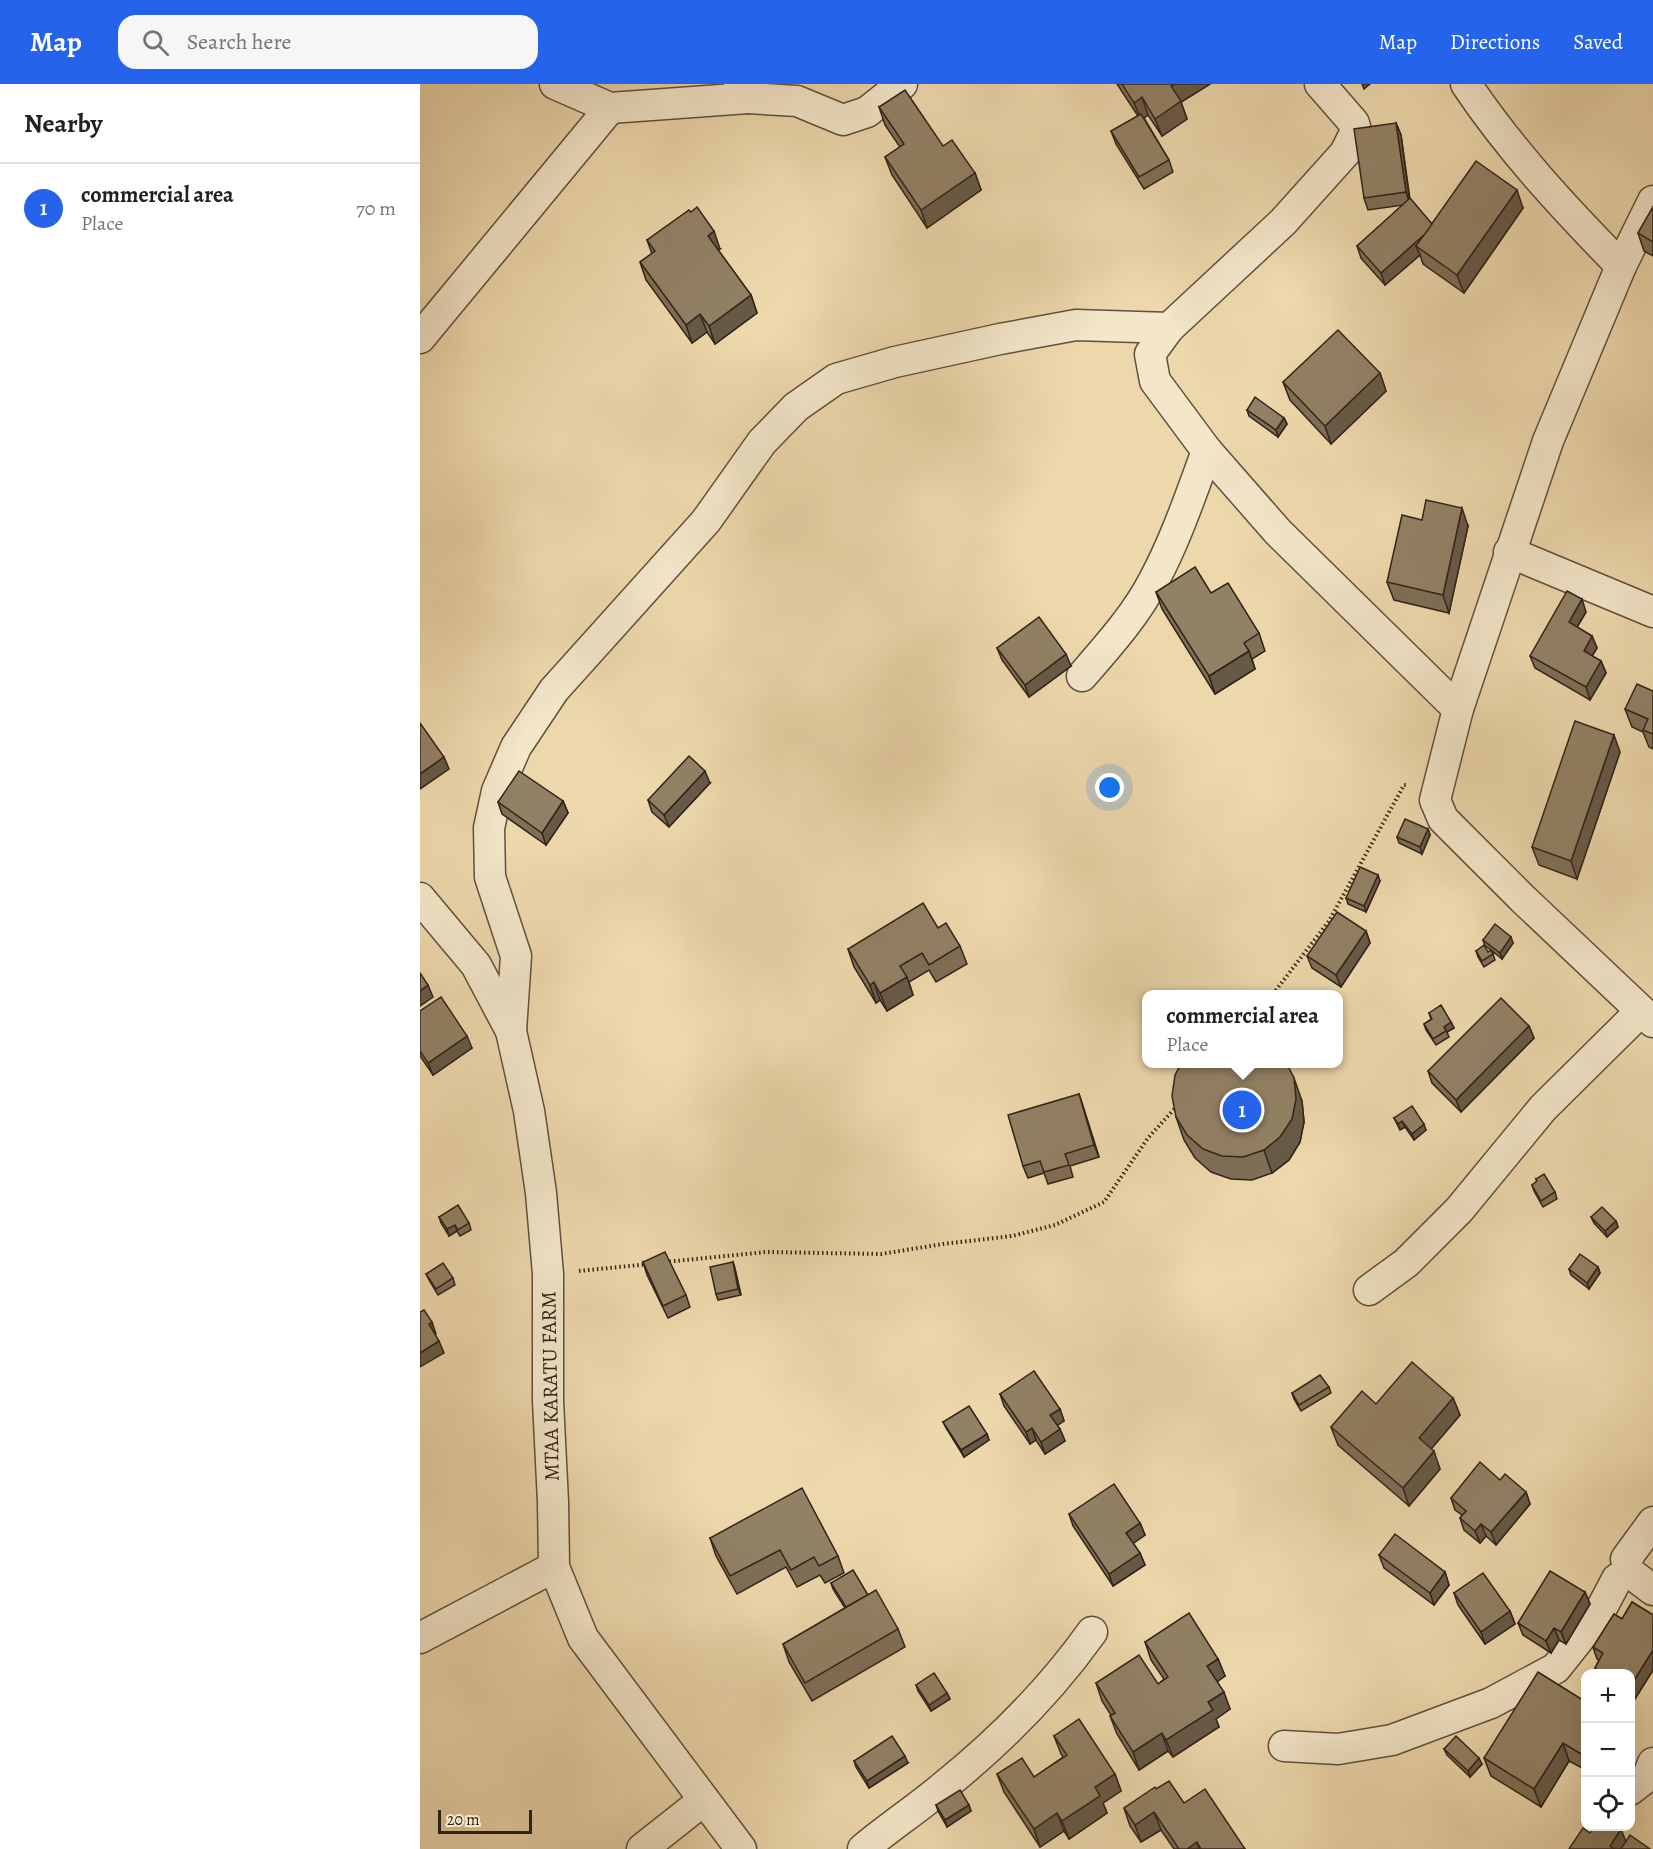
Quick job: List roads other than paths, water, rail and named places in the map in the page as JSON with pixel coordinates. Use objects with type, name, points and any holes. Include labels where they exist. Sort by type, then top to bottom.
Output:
[{"type":"street","points":[[560,85],[610,108],[743,91],[797,100],[843,120],[867,112],[902,84]]},
{"type":"street","points":[[1320,84],[1354,123],[1356,131],[1345,153],[1283,222],[1169,328],[1150,354],[1155,381],[1208,451],[1278,532],[1458,709]]},
{"type":"street","points":[[1466,84],[1485,112],[1552,195],[1621,266]]},
{"type":"street","points":[[420,338],[610,108]]},
{"type":"street","points":[[1369,1290],[1406,1263],[1459,1210],[1544,1108],[1647,1016],[1523,899],[1443,819],[1435,800],[1458,709],[1548,441],[1621,266],[1653,201]]},
{"type":"street","points":[[512,1031],[516,957],[490,877],[489,828],[497,791],[516,747],[554,690],[706,521],[762,442],[796,407],[836,380],[895,362],[1076,325],[1169,328]]},
{"type":"street","points":[[1082,676],[1128,621],[1154,580],[1208,451]]},
{"type":"street","points":[[1509,552],[1653,612]]},
{"type":"street","name":"MTAA KARATU FARM","points":[[420,898],[476,965],[512,1031],[529,1111],[541,1193],[548,1274],[548,1401],[554,1502],[554,1567],[583,1638],[741,1849]]},
{"type":"street","points":[[1653,1522],[1626,1559],[1629,1572],[1653,1590]]},
{"type":"street","points":[[420,1638],[554,1567]]},
{"type":"street","points":[[1284,1746],[1338,1749],[1392,1740],[1491,1703],[1556,1668],[1598,1615],[1617,1579],[1629,1572]]},
{"type":"street","points":[[863,1849],[944,1786],[1016,1721],[1046,1692],[1092,1632]]},
{"type":"street","points":[[1635,1786],[1648,1776],[1653,1763]]},
{"type":"street","points":[[642,1849],[704,1800]]},
{"type":"place","name":"commercial area","points":[[1242,1110]]}]
